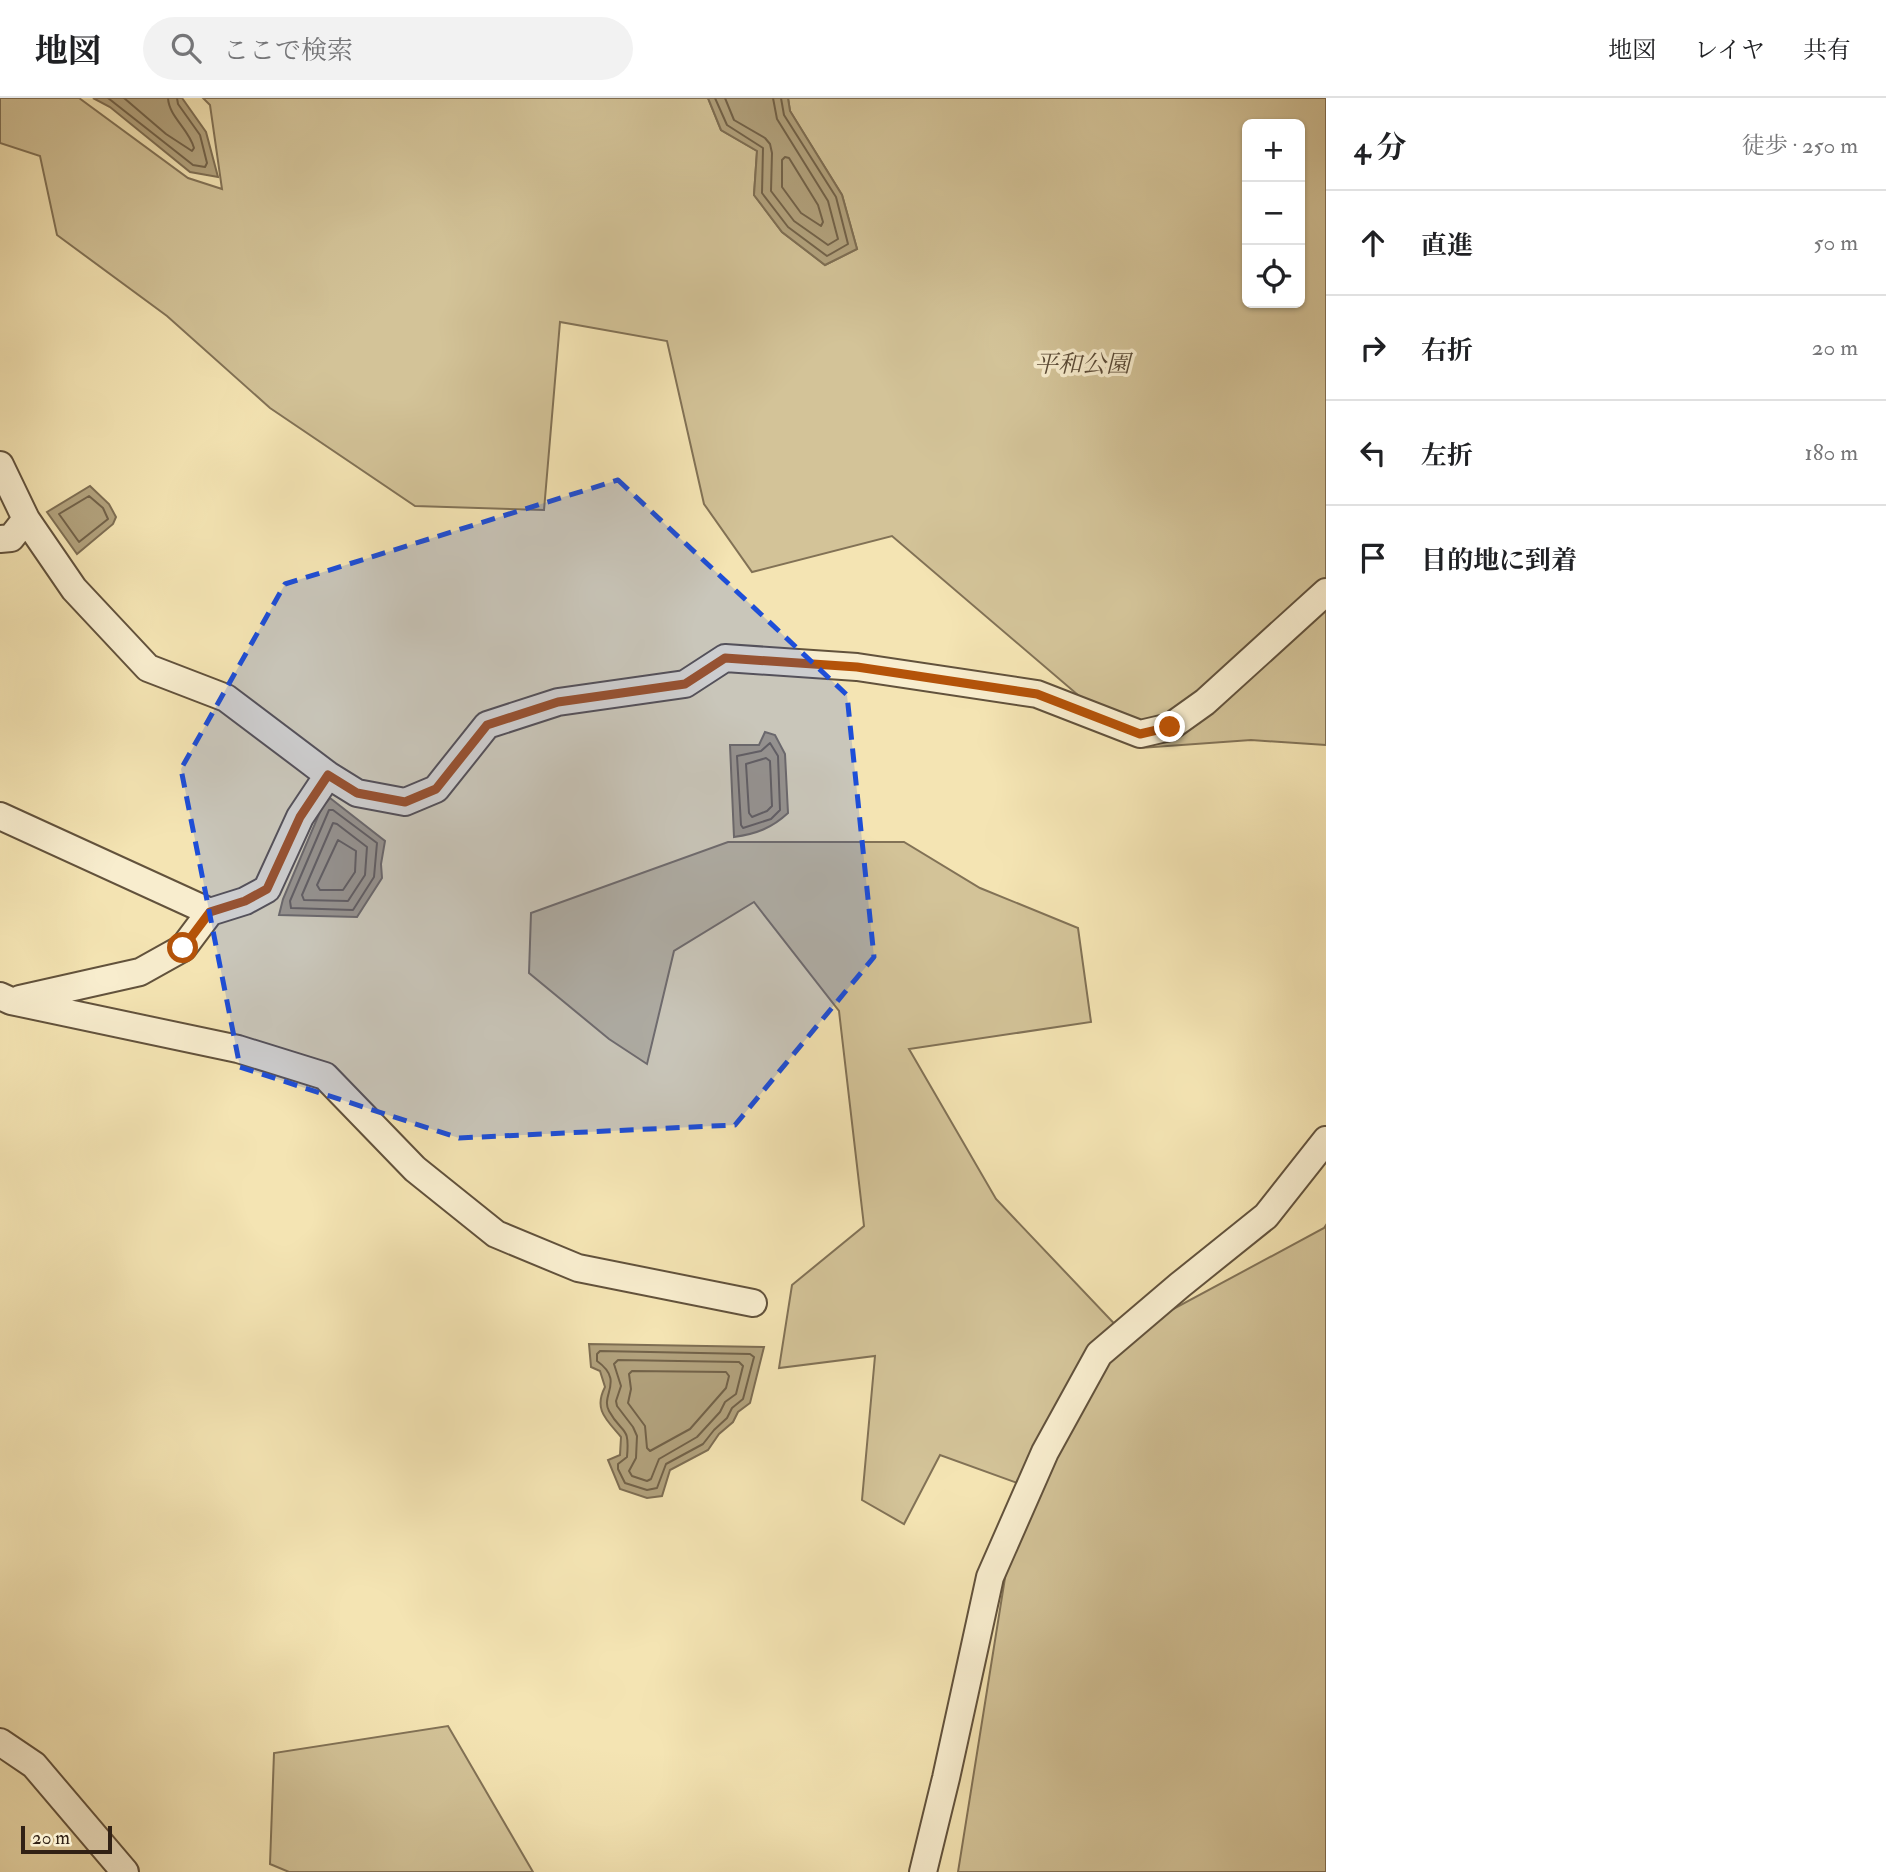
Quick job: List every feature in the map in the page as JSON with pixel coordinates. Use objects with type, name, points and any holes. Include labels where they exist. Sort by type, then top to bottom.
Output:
[{"type":"street","points":[[0,465],[26,519],[74,589],[148,668],[226,698],[328,775],[357,793],[405,802],[436,789],[487,725],[558,702],[685,684],[725,658],[857,667],[1037,694],[1140,734],[1170,727],[1205,702],[1326,592]]},
{"type":"street","points":[[0,540],[11,538],[26,519]]},
{"type":"street","points":[[6,999],[140,972],[183,948],[210,912],[245,901],[267,889],[300,817],[328,775]]},
{"type":"street","points":[[0,816],[210,912]]},
{"type":"street","points":[[6,999],[237,1049],[325,1076],[415,1169],[496,1234],[578,1268],[753,1303]]},
{"type":"street","points":[[923,1872],[947,1778],[990,1577],[1045,1452],[1099,1354],[1266,1216],[1326,1140]]},
{"type":"street","points":[[0,1742],[34,1765],[125,1872]]},
{"type":"highlighted area","points":[[618,480],[847,695],[874,957],[735,1125],[459,1138],[240,1067],[181,769],[285,584]]},
{"type":"green space","name":"平和公園","points":[[0,98],[79,98],[188,178],[222,189],[210,105],[203,98],[708,98],[721,130],[757,151],[754,195],[782,232],[825,265],[857,249],[842,195],[790,111],[788,98],[1326,98],[1326,745],[1251,740],[1140,748],[892,536],[752,572],[704,504],[667,341],[560,322],[544,510],[415,506],[270,408],[167,316],[57,235],[40,156],[0,143]]},
{"type":"green space","points":[[728,842],[904,842],[980,888],[1078,928],[1091,1022],[909,1049],[996,1199],[1125,1335],[1326,1225],[1326,1872],[958,1872],[1020,1484],[940,1455],[904,1524],[862,1500],[875,1356],[779,1368],[792,1285],[864,1226],[839,1011],[754,902],[674,951],[647,1064],[609,1039],[529,973],[531,913]]},
{"type":"green space","points":[[448,1726],[533,1872],[289,1872],[270,1864],[274,1753]]},
{"type":"water","points":[[93,98],[182,98],[206,132],[218,177],[190,172],[110,107]]},
{"type":"water","points":[[708,98],[788,98],[790,111],[842,195],[857,249],[825,265],[782,232],[754,195],[757,151],[721,130]]},
{"type":"water","points":[[90,486],[109,504],[116,517],[113,524],[77,554],[47,512]]},
{"type":"water","points":[[765,732],[775,735],[785,754],[788,813],[763,830],[734,837],[730,745],[759,745]]},
{"type":"water","points":[[330,798],[385,841],[381,864],[382,878],[357,917],[279,915],[283,899],[322,807]]},
{"type":"water","points":[[589,1344],[764,1347],[750,1403],[738,1412],[733,1422],[719,1434],[708,1450],[670,1470],[662,1496],[647,1498],[620,1489],[608,1460],[620,1455],[621,1437],[603,1414],[600,1402],[605,1387],[600,1371],[591,1367]]},
{"type":"route","points":[[183,948],[210,912],[245,901],[267,889],[300,817],[328,775],[357,793],[405,802],[436,789],[487,725],[558,702],[685,684],[725,658],[857,667],[1037,694],[1140,734],[1170,727]]}]
